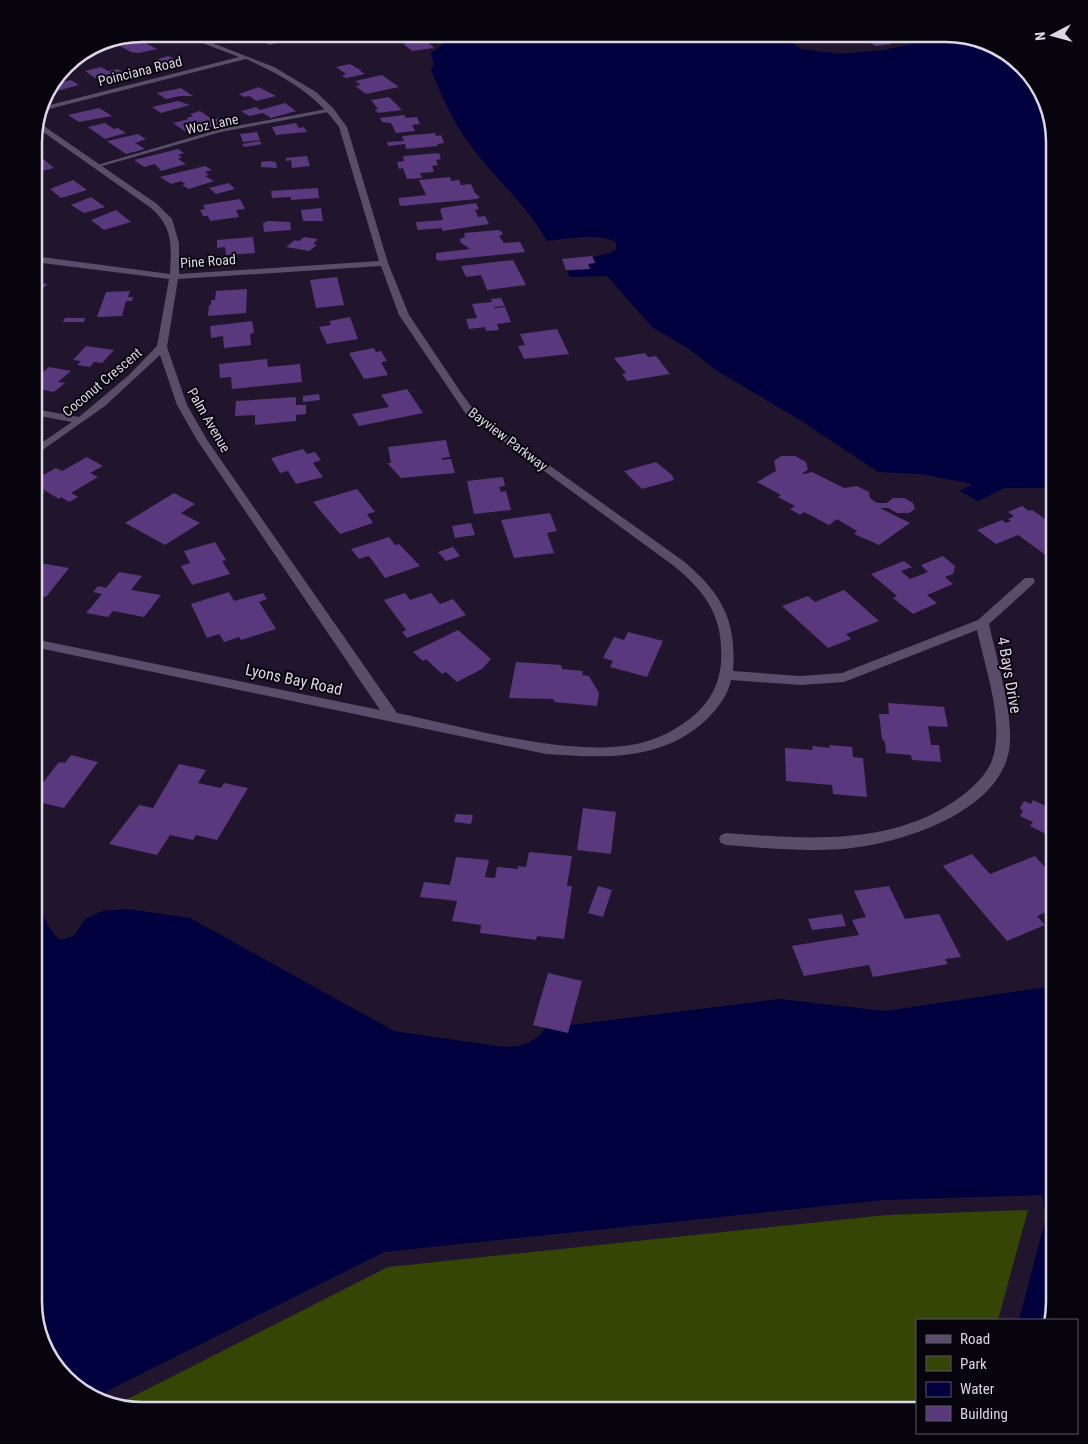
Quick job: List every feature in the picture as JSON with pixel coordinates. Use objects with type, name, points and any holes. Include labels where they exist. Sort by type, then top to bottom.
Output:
[{"type":"street","name":"Bayview Parkway","points":[[206,43],[245,58],[301,86],[322,100],[332,110],[343,127],[384,263],[410,327],[470,412],[678,563],[711,594],[720,611],[726,632],[726,675],[719,694],[706,711],[689,726],[655,744],[631,750],[606,753],[546,749]]},
{"type":"street","name":"Poinciana Road","points":[[49,107],[245,58]]},
{"type":"street","name":"Palm Avenue","points":[[43,128],[154,206],[168,219],[175,243],[174,277],[162,347],[179,397],[202,440],[392,717]]},
{"type":"street","name":"Pine Road","points":[[43,260],[174,277],[384,263]]},
{"type":"street","name":"Coconut Crescent","points":[[43,447],[130,380],[162,347]]},
{"type":"street","points":[[43,414],[80,420]]},
{"type":"street","points":[[982,623],[1029,581]]},
{"type":"street","name":"4 Bays Drive","points":[[726,675],[800,681],[823,681],[844,677],[982,623],[1002,735],[1002,750],[999,764],[991,778],[962,804],[906,829],[845,843],[812,844],[726,838]]},
{"type":"street","name":"Lyons Bay Road","points":[[43,645],[546,749]]},
{"type":"lane","name":"Woz Lane","points":[[97,166],[220,132],[332,110]]},
{"type":"green space","points":[[1028,1210],[998,1319],[916,1319],[916,1402],[143,1402],[126,1400],[388,1267],[887,1215]]},
{"type":"water","points":[[445,43],[793,43],[801,49],[840,54],[884,50],[915,43],[952,43],[965,44],[977,48],[990,53],[1006,63],[1029,87],[1040,111],[1045,130],[1046,488],[1005,488],[978,501],[960,491],[973,484],[920,474],[878,472],[800,420],[716,370],[689,349],[652,327],[607,276],[570,277],[567,271],[591,269],[589,264],[596,263],[593,257],[610,253],[616,249],[616,242],[600,237],[547,241],[529,214],[462,134],[431,70],[434,65],[431,53]]},
{"type":"water","points":[[127,909],[190,918],[394,1031],[504,1047],[528,1043],[546,1028],[780,999],[885,1011],[1046,987],[1046,1217],[1042,1195],[883,1200],[384,1252],[104,1394],[87,1385],[67,1367],[50,1340],[43,1314],[42,915],[53,933],[60,940],[74,936],[85,919],[102,911]]},
{"type":"water","points":[[1046,1217],[1046,1301],[1044,1319],[1019,1319]]},
{"type":"building","points":[[146,43],[157,49],[139,53],[131,52],[120,46]]},
{"type":"building","points":[[429,43],[434,48],[412,51],[403,44]]},
{"type":"building","points":[[871,43],[892,44],[875,46]]},
{"type":"building","points":[[168,56],[184,62],[168,67],[153,65],[158,63],[154,62],[157,60],[155,60]]},
{"type":"building","points":[[350,64],[365,74],[346,78],[342,76],[346,74],[336,67]]},
{"type":"building","points":[[101,67],[108,71],[118,69],[130,76],[101,82],[85,71]]},
{"type":"building","points":[[382,75],[399,87],[366,94],[355,86],[361,85],[355,81]]},
{"type":"building","points":[[71,80],[79,85],[57,91],[63,82]]},
{"type":"building","points":[[259,87],[276,96],[257,101],[249,96],[244,97],[239,94]]},
{"type":"building","points":[[181,88],[193,96],[166,99],[157,93]]},
{"type":"building","points":[[389,97],[402,110],[378,113],[375,109],[378,109],[371,100]]},
{"type":"building","points":[[178,101],[190,105],[161,113],[152,107]]},
{"type":"building","points":[[285,103],[296,111],[271,118],[263,113],[249,116],[241,111],[256,107],[260,110]]},
{"type":"building","points":[[99,108],[112,116],[79,122],[68,115]]},
{"type":"building","points":[[200,111],[213,120],[218,118],[226,123],[207,128],[202,125],[185,131],[173,123],[189,119],[186,118],[193,116],[190,114]]},
{"type":"building","points":[[404,115],[406,118],[417,117],[420,124],[412,125],[415,131],[396,133],[391,123],[382,122],[380,118]]},
{"type":"building","points":[[105,123],[114,129],[118,128],[126,133],[105,139],[88,127]]},
{"type":"building","points":[[296,123],[299,128],[304,127],[307,132],[276,135],[272,127]]},
{"type":"building","points":[[257,132],[260,140],[243,142],[240,134]]},
{"type":"building","points":[[435,133],[436,136],[441,135],[444,143],[437,144],[438,146],[406,149],[405,144],[388,146],[387,142],[404,141],[402,136]]},
{"type":"building","points":[[138,134],[146,139],[135,143],[145,149],[126,154],[107,141]]},
{"type":"building","points":[[259,141],[262,144],[245,147],[242,144]]},
{"type":"building","points":[[178,149],[184,153],[178,155],[182,157],[178,159],[186,164],[161,171],[155,164],[144,167],[134,160]]},
{"type":"building","points":[[439,153],[441,159],[436,160],[438,165],[432,166],[434,172],[420,173],[422,178],[407,179],[403,168],[399,169],[397,162],[404,161],[403,156]]},
{"type":"building","points":[[307,156],[310,166],[292,168],[291,160],[286,161],[286,158]]},
{"type":"building","points":[[43,159],[54,168],[43,171]]},
{"type":"building","points":[[261,162],[276,162],[277,168],[261,167]]},
{"type":"building","points":[[205,166],[212,170],[205,172],[209,175],[205,176],[214,181],[189,189],[182,185],[185,184],[181,181],[171,184],[160,177]]},
{"type":"building","points":[[450,177],[451,181],[459,180],[461,185],[471,184],[475,193],[480,197],[477,199],[401,206],[399,204],[399,198],[426,195],[419,180]]},
{"type":"building","points":[[73,180],[87,190],[61,198],[50,189]]},
{"type":"building","points":[[229,183],[235,189],[216,194],[209,188]]},
{"type":"building","points":[[318,188],[319,198],[291,200],[291,197],[272,198],[271,191]]},
{"type":"building","points":[[91,197],[105,207],[84,213],[71,205]]},
{"type":"building","points":[[240,199],[245,209],[236,210],[239,217],[210,221],[208,216],[203,216],[200,210],[205,209],[203,205]]},
{"type":"building","points":[[476,203],[479,209],[475,210],[478,217],[485,216],[489,224],[442,231],[442,228],[418,230],[417,228],[416,222],[443,220],[440,210],[442,208]]},
{"type":"building","points":[[321,208],[323,221],[303,221],[301,210]]},
{"type":"building","points":[[116,210],[131,222],[104,230],[91,220]]},
{"type":"building","points":[[268,221],[290,222],[291,230],[264,232],[263,223]]},
{"type":"building","points":[[498,230],[503,234],[499,236],[504,243],[520,242],[525,252],[439,261],[436,259],[436,253],[470,249],[460,242],[460,239],[465,237],[464,233]]},
{"type":"building","points":[[253,237],[255,253],[226,255],[225,247],[217,248],[217,240]]},
{"type":"building","points":[[304,237],[318,239],[313,244],[317,245],[309,251],[286,247],[295,240],[299,241]]},
{"type":"building","points":[[592,256],[595,263],[588,264],[590,269],[566,270],[562,259]]},
{"type":"building","points":[[513,260],[526,285],[487,290],[481,275],[466,277],[461,266]]},
{"type":"building","points":[[337,277],[344,305],[316,308],[310,280]]},
{"type":"building","points":[[247,289],[246,313],[208,316],[209,305],[211,305],[211,300],[215,300],[216,291]]},
{"type":"building","points":[[130,291],[128,297],[133,297],[132,301],[126,301],[122,316],[97,317],[106,292]]},
{"type":"building","points":[[501,298],[505,306],[494,307],[505,307],[511,322],[497,324],[499,330],[486,331],[485,327],[469,329],[466,319],[477,318],[472,304],[492,302],[491,299]]},
{"type":"building","points":[[350,317],[358,339],[327,344],[319,327],[331,325],[329,321]]},
{"type":"building","points":[[65,318],[85,318],[84,322],[63,322]]},
{"type":"building","points":[[252,321],[254,333],[250,334],[251,345],[224,348],[223,336],[211,338],[210,326]]},
{"type":"building","points":[[557,329],[569,354],[524,359],[518,346],[525,345],[520,334]]},
{"type":"building","points":[[86,346],[114,350],[102,363],[94,362],[90,367],[77,365],[81,361],[73,360]]},
{"type":"building","points":[[374,348],[376,352],[381,351],[387,361],[381,362],[388,375],[364,379],[349,353]]},
{"type":"building","points":[[645,353],[648,357],[656,356],[670,374],[627,381],[622,374],[626,373],[614,358]]},
{"type":"building","points":[[267,359],[268,367],[300,364],[302,382],[232,389],[231,377],[220,378],[219,364]]},
{"type":"building","points":[[49,367],[71,371],[58,382],[65,383],[54,392],[43,390],[43,372]]},
{"type":"building","points":[[407,389],[423,413],[359,426],[352,414],[389,407],[381,395]]},
{"type":"building","points":[[319,394],[320,400],[303,402],[303,396]]},
{"type":"building","points":[[296,397],[296,405],[306,405],[306,414],[296,415],[296,421],[255,425],[255,415],[235,416],[236,401]]},
{"type":"building","points":[[446,440],[450,457],[442,458],[442,460],[451,459],[455,473],[401,478],[387,463],[391,463],[388,447]]},
{"type":"building","points":[[303,449],[307,454],[315,452],[321,460],[313,463],[323,477],[296,484],[288,471],[280,473],[271,458]]},
{"type":"building","points":[[781,456],[795,456],[806,462],[808,470],[802,473],[804,474],[812,472],[844,488],[857,486],[869,492],[870,498],[877,503],[887,503],[893,498],[904,498],[913,503],[915,509],[909,513],[897,513],[888,508],[880,508],[910,523],[879,545],[854,534],[857,531],[837,519],[829,525],[804,512],[800,515],[790,509],[795,506],[778,497],[781,495],[757,482],[776,471],[774,461]]},
{"type":"building","points":[[87,457],[103,466],[90,473],[98,477],[71,493],[78,497],[69,502],[61,497],[59,499],[43,489],[43,475],[56,468],[62,471]]},
{"type":"building","points":[[656,462],[672,475],[674,480],[642,489],[624,471]]},
{"type":"building","points":[[503,477],[505,486],[499,487],[501,492],[506,491],[511,510],[474,514],[467,481]]},
{"type":"building","points":[[357,489],[375,512],[367,514],[373,523],[340,534],[313,502]]},
{"type":"building","points":[[174,493],[195,504],[181,513],[200,523],[165,545],[125,523]]},
{"type":"building","points":[[1022,506],[1046,520],[1046,555],[1018,535],[996,544],[977,530],[1002,520],[1006,523],[1011,521],[1008,519],[1014,516],[1008,512]]},
{"type":"building","points":[[550,513],[557,531],[547,533],[554,553],[514,558],[501,520]]},
{"type":"building","points":[[471,523],[475,535],[455,538],[452,526]]},
{"type":"building","points":[[389,537],[395,545],[399,544],[420,566],[385,578],[369,556],[359,559],[351,549]]},
{"type":"building","points":[[215,542],[226,560],[222,561],[230,574],[192,585],[181,566],[190,563],[184,551]]},
{"type":"building","points":[[453,547],[460,556],[446,561],[438,552]]},
{"type":"building","points":[[943,556],[955,566],[953,574],[945,577],[953,584],[927,595],[937,603],[913,614],[893,598],[897,596],[871,574],[904,561],[912,567],[901,571],[910,579],[928,572],[921,565]]},
{"type":"building","points":[[43,563],[69,568],[46,597],[43,596]]},
{"type":"building","points":[[119,572],[142,576],[131,590],[161,595],[144,617],[113,611],[108,617],[86,613],[102,594],[93,592],[98,586],[106,588]]},
{"type":"building","points":[[844,590],[879,621],[846,634],[851,639],[828,648],[782,606],[808,596],[815,602]]},
{"type":"building","points":[[229,592],[234,601],[263,593],[267,599],[259,602],[276,629],[241,640],[239,637],[224,642],[219,634],[207,638],[191,604]]},
{"type":"building","points":[[405,593],[410,600],[431,593],[440,604],[453,599],[466,615],[407,638],[402,632],[406,630],[384,600]]},
{"type":"building","points":[[458,630],[491,659],[482,669],[457,682],[446,672],[442,674],[426,659],[423,661],[413,652]]},
{"type":"building","points":[[628,632],[663,641],[647,677],[610,667],[613,661],[603,658],[614,637],[624,640]]},
{"type":"building","points":[[516,662],[561,665],[562,669],[583,671],[582,675],[589,676],[599,693],[597,706],[554,702],[554,699],[509,698]]},
{"type":"building","points":[[888,703],[944,707],[948,727],[928,726],[931,745],[939,745],[941,762],[912,760],[911,755],[886,753],[879,714],[889,714]]},
{"type":"building","points":[[829,745],[852,747],[853,757],[863,758],[867,797],[833,794],[832,785],[786,781],[785,748],[813,750],[812,746],[830,748]]},
{"type":"building","points":[[71,755],[98,762],[64,808],[42,803],[42,783],[59,762],[65,763]]},
{"type":"building","points":[[179,764],[206,770],[198,783],[221,788],[224,783],[248,788],[217,840],[196,835],[193,840],[170,835],[157,855],[109,844],[139,805],[153,808]]},
{"type":"building","points":[[1033,800],[1046,806],[1046,834],[1030,826],[1033,822],[1020,816],[1023,811],[1020,808],[1024,801],[1031,804]]},
{"type":"building","points":[[583,808],[616,812],[611,854],[577,850]]},
{"type":"building","points":[[456,814],[473,815],[471,824],[454,822]]},
{"type":"building","points":[[529,852],[572,856],[567,886],[572,886],[564,939],[537,936],[536,940],[480,933],[481,925],[452,921],[457,901],[420,897],[424,882],[450,885],[456,857],[489,860],[485,877],[495,878],[497,867],[518,869],[518,866],[526,867]]},
{"type":"building","points":[[972,854],[990,874],[1035,856],[1046,868],[1046,912],[1037,916],[1045,925],[1007,941],[943,866]]},
{"type":"building","points":[[598,886],[612,890],[603,917],[588,913]]},
{"type":"building","points":[[889,886],[905,919],[939,914],[961,957],[945,959],[948,964],[873,977],[869,965],[804,976],[792,946],[859,935],[852,920],[866,917],[854,891]]},
{"type":"building","points":[[842,914],[846,926],[812,930],[808,919]]},
{"type":"building","points":[[548,973],[582,981],[568,1033],[533,1025]]}]
